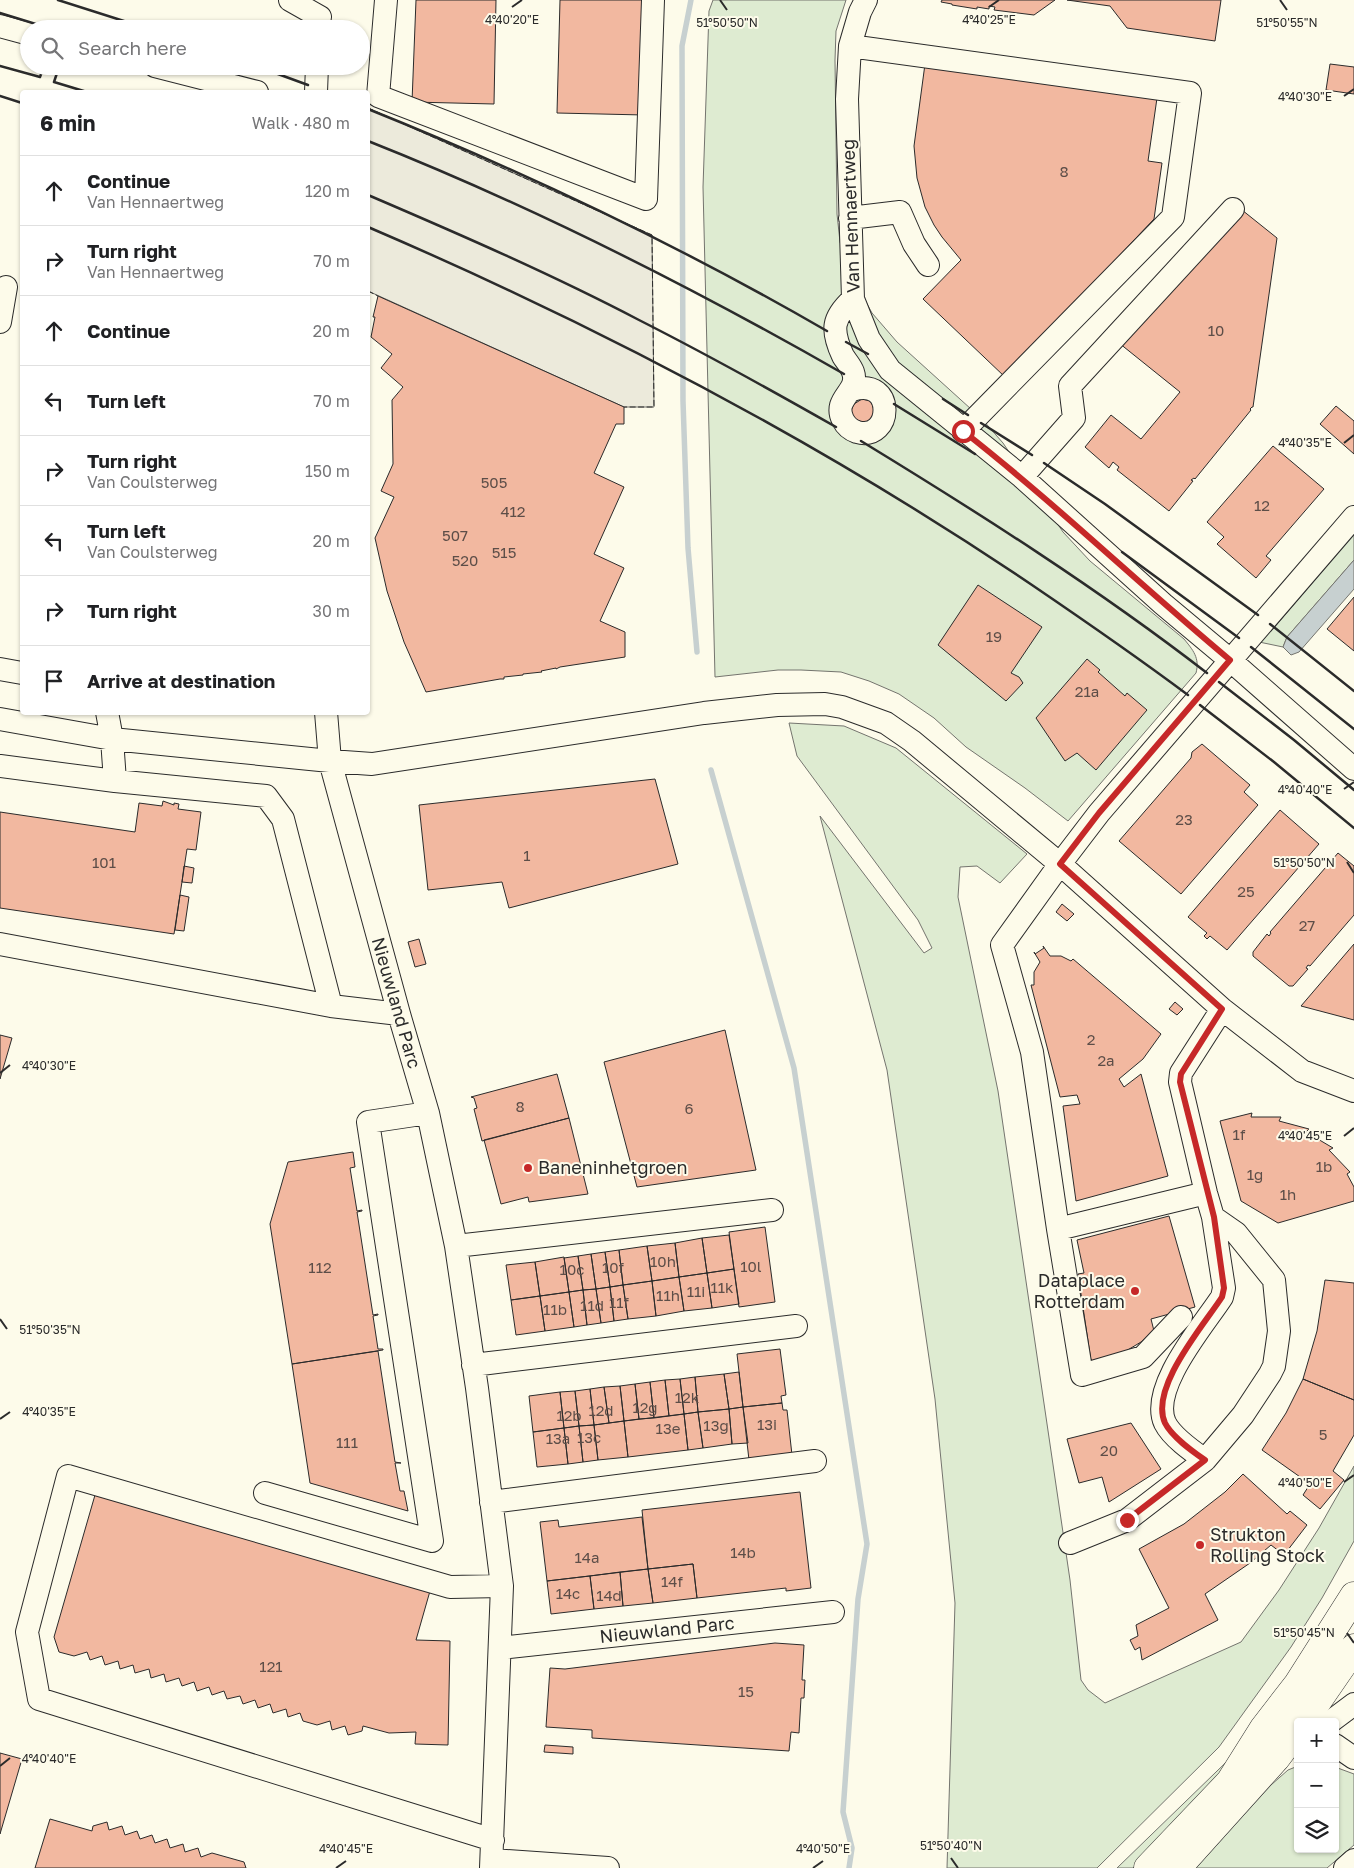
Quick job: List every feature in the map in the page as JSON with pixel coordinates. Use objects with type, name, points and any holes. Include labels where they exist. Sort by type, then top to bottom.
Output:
[{"type":"main road","points":[[1148,1868],[1230,1782],[1264,1728],[1288,1698],[1354,1596]]},
{"type":"main road","points":[[1305,1718],[1354,1648]]},
{"type":"main road","points":[[1176,1868],[1276,1758],[1294,1733]]},
{"type":"street","points":[[290,0],[321,15]]},
{"type":"street","points":[[386,0],[378,96],[646,199],[653,0]]},
{"type":"street","name":"Van Hennaertweg","points":[[866,0],[860,12],[850,46],[847,99],[853,299],[868,339],[890,370],[1022,477],[1163,604],[1354,769]]},
{"type":"street","points":[[0,26],[20,32]]},
{"type":"street","points":[[850,46],[1190,94],[1173,218],[963,431]]},
{"type":"street","points":[[190,75],[249,90]]},
{"type":"street","points":[[316,90],[317,75]]},
{"type":"street","points":[[1022,477],[1074,418],[1070,386],[1233,209]]},
{"type":"street","points":[[850,218],[900,212],[914,244],[928,265]]},
{"type":"street","points":[[0,322],[6,287]]},
{"type":"street","points":[[852,390],[854,373],[836,340],[835,325],[840,311],[853,299]]},
{"type":"street","points":[[882,398],[887,392],[907,383]]},
{"type":"street","points":[[860,387],[875,390],[885,405],[885,414],[881,423],[869,432],[854,431],[843,421],[840,413],[843,400],[852,390],[860,387]]},
{"type":"street","points":[[1181,1317],[1142,1357],[1082,1375],[1032,1052],[1002,945],[1099,813],[1354,517]]},
{"type":"street","points":[[0,669],[20,673]]},
{"type":"street","points":[[0,719],[112,739],[372,764],[704,713],[777,705],[826,704],[842,708],[886,723],[912,741],[1060,864],[1222,1009],[1302,1071],[1354,1091]]},
{"type":"street","points":[[108,715],[112,739],[114,781]]},
{"type":"street","name":"Nieuwland Parc","points":[[326,715],[330,761],[428,1113],[456,1246],[472,1366],[477,1388],[502,1586],[492,1856]]},
{"type":"street","points":[[0,766],[114,781],[266,796],[283,819],[331,1006]]},
{"type":"street","points":[[0,944],[331,1006],[399,1014]]},
{"type":"street","points":[[1205,1460],[1181,1442],[1165,1423],[1163,1408],[1165,1386],[1181,1357],[1222,1297],[1224,1288],[1214,1217],[1206,1193],[1180,1082],[1181,1074],[1222,1009]]},
{"type":"street","points":[[265,1493],[432,1541],[368,1122],[428,1113]]},
{"type":"street","points":[[1058,1229],[1206,1193]]},
{"type":"street","points":[[456,1246],[772,1210]]},
{"type":"street","points":[[1070,1544],[1127,1520],[1205,1460],[1243,1415],[1274,1366],[1279,1331],[1274,1280],[1236,1233],[1214,1217]]},
{"type":"street","points":[[472,1366],[796,1326]]},
{"type":"street","points":[[492,1502],[815,1461]]},
{"type":"street","points":[[502,1586],[450,1587],[68,1476],[27,1632],[39,1699],[492,1856],[608,1868]]},
{"type":"street","name":"Nieuwland Parc","points":[[500,1648],[833,1612]]},
{"type":"street","points":[[1288,1698],[1300,1718]]},
{"type":"street","points":[[1335,1718],[1354,1704]]},
{"type":"street","points":[[1339,1748],[1354,1758]]},
{"type":"street","points":[[1345,1868],[1354,1860]]},
{"type":"green space","points":[[713,0],[846,0],[836,31],[837,214],[840,242],[851,275],[872,313],[897,342],[982,419],[1003,443],[1063,532],[1090,561],[1184,639],[1195,654],[1197,663],[1196,673],[1068,821],[966,747],[934,718],[899,694],[869,681],[841,672],[801,670],[778,670],[715,677],[703,187],[709,11]]},
{"type":"green space","points":[[1354,534],[1354,560],[1287,637],[1283,647],[1259,642],[1272,630]]},
{"type":"green space","points":[[789,723],[844,726],[896,748],[1027,854],[1000,883],[977,866],[960,867],[958,897],[998,1091],[1070,1580],[1081,1680],[1088,1690],[1105,1703],[1241,1642],[1279,1590],[1319,1528],[1354,1466],[1354,1541],[1322,1598],[1291,1647],[1219,1747],[1097,1868],[947,1868],[955,1603],[935,1399],[887,1070],[820,816],[924,953],[932,948],[918,920],[797,756]]},
{"type":"green space","points":[[1249,1740],[1231,1768],[1133,1868],[1117,1868]]},
{"type":"green space","points":[[1294,1768],[1294,1853],[1339,1853],[1339,1768],[1354,1774],[1354,1845],[1327,1868],[1196,1868],[1271,1785],[1288,1770]]},
{"type":"shaded area","points":[[370,109],[652,235],[654,407],[624,407],[370,292]]},
{"type":"shaded area","points":[[1354,560],[1354,589],[1299,652],[1291,655],[1283,647],[1287,637]]},
{"type":"building","points":[[416,0],[496,0],[494,104],[412,102]]},
{"type":"building","points":[[560,0],[646,0],[644,115],[557,113]]},
{"type":"building","points":[[942,0],[1055,0],[1034,15],[994,10],[995,7],[989,6],[989,9],[977,7],[977,9],[952,5],[941,2]]},
{"type":"building","points":[[1067,0],[1221,0],[1215,41],[1127,28],[1110,6]]},
{"type":"building","points":[[925,64],[1157,98],[1148,161],[1162,163],[1154,219],[1005,377],[923,299],[961,260],[934,225],[925,207],[917,178],[914,146]]},
{"type":"building","points":[[1330,64],[1354,67],[1354,94],[1326,90]]},
{"type":"building","points":[[1242,210],[1277,238],[1253,407],[1195,479],[1191,480],[1193,481],[1169,511],[1117,470],[1119,467],[1113,462],[1109,468],[1085,447],[1111,415],[1141,439],[1180,392],[1119,343]]},
{"type":"building","points":[[378,296],[624,407],[624,424],[616,424],[594,473],[624,487],[594,554],[624,568],[600,621],[625,632],[625,657],[426,692],[404,642],[387,591],[375,538],[394,497],[381,491],[393,464],[392,400],[403,387],[381,368],[392,354],[371,337]]},
{"type":"building","points":[[862,399],[871,401],[876,416],[864,425],[853,419],[851,410],[854,404]]},
{"type":"building","points":[[1336,406],[1354,421],[1354,454],[1320,424]]},
{"type":"building","points":[[1273,446],[1324,489],[1266,556],[1271,560],[1256,578],[1217,544],[1224,537],[1207,522]]},
{"type":"building","points":[[978,585],[1042,627],[1011,673],[1019,677],[1023,683],[1006,701],[938,645]]},
{"type":"building","points":[[1354,597],[1354,651],[1327,629]]},
{"type":"building","points":[[1087,659],[1100,670],[1098,672],[1125,696],[1127,693],[1147,710],[1096,770],[1077,753],[1065,761],[1036,718]]},
{"type":"building","points":[[1202,744],[1250,785],[1244,792],[1258,805],[1181,894],[1119,841],[1191,758],[1192,752]]},
{"type":"building","points":[[655,779],[678,864],[509,908],[502,882],[428,890],[419,805]]},
{"type":"building","points":[[163,801],[174,805],[174,803],[179,804],[178,809],[201,812],[196,850],[187,849],[174,934],[0,908],[0,812],[135,832],[139,803],[162,806]]},
{"type":"building","points":[[1280,810],[1319,844],[1227,950],[1210,936],[1207,939],[1204,936],[1207,933],[1188,917]]},
{"type":"building","points":[[1338,853],[1354,866],[1354,915],[1310,966],[1308,965],[1306,968],[1308,969],[1293,986],[1289,986],[1253,956],[1253,952],[1267,934],[1269,936],[1270,932]]},
{"type":"building","points":[[184,866],[194,868],[192,883],[182,882]]},
{"type":"building","points":[[180,895],[189,897],[184,931],[175,930]]},
{"type":"building","points":[[1062,904],[1074,914],[1067,921],[1056,912]]},
{"type":"building","points":[[419,939],[426,964],[415,967],[408,942]]},
{"type":"building","points":[[1354,944],[1354,1020],[1301,1006]]},
{"type":"building","points":[[1043,946],[1050,956],[1061,956],[1071,961],[1073,959],[1161,1034],[1143,1059],[1119,1079],[1124,1087],[1141,1074],[1168,1176],[1076,1201],[1063,1106],[1080,1104],[1077,1095],[1060,1097],[1031,985],[1034,985],[1034,972],[1040,962],[1035,954],[1044,948]]},
{"type":"building","points":[[1175,1002],[1183,1009],[1177,1015],[1169,1009]]},
{"type":"building","points":[[725,1030],[756,1170],[637,1187],[604,1062]]},
{"type":"building","points":[[0,1035],[12,1038],[0,1079]]},
{"type":"building","points":[[557,1074],[569,1118],[482,1141],[474,1109],[477,1108],[474,1098],[471,1097]]},
{"type":"building","points":[[1252,1113],[1251,1117],[1281,1117],[1279,1121],[1309,1129],[1306,1132],[1333,1148],[1329,1150],[1350,1172],[1347,1174],[1354,1187],[1354,1201],[1278,1223],[1241,1201],[1220,1121]]},
{"type":"building","points":[[569,1118],[588,1194],[529,1202],[528,1197],[501,1204],[484,1140]]},
{"type":"building","points":[[353,1152],[355,1167],[350,1168],[357,1211],[362,1210],[357,1212],[373,1315],[378,1314],[373,1316],[378,1349],[383,1350],[292,1364],[270,1224],[288,1162]]},
{"type":"building","name":"Dataplace Rotterdam","points":[[1169,1216],[1195,1307],[1151,1319],[1154,1331],[1141,1342],[1126,1351],[1091,1361],[1078,1274],[1084,1273],[1077,1240]]},
{"type":"building","points":[[765,1227],[775,1302],[739,1307],[729,1232]]},
{"type":"building","points":[[729,1235],[734,1269],[707,1273],[702,1238]]},
{"type":"building","points":[[702,1238],[707,1273],[679,1277],[675,1243]]},
{"type":"building","points":[[675,1243],[679,1277],[652,1281],[647,1246]]},
{"type":"building","points":[[647,1246],[652,1281],[623,1285],[619,1250]]},
{"type":"building","points":[[619,1250],[623,1285],[610,1287],[605,1252]]},
{"type":"building","points":[[605,1252],[610,1287],[596,1289],[591,1254]]},
{"type":"building","points":[[591,1254],[596,1289],[583,1290],[578,1256]]},
{"type":"building","points":[[578,1256],[583,1290],[569,1292],[564,1258]]},
{"type":"building","points":[[564,1257],[569,1292],[540,1296],[535,1262]]},
{"type":"building","points":[[535,1262],[540,1296],[511,1300],[506,1265]]},
{"type":"building","points":[[734,1269],[739,1304],[712,1308],[707,1273]]},
{"type":"building","points":[[707,1273],[712,1308],[684,1311],[679,1277]]},
{"type":"building","points":[[679,1277],[684,1311],[656,1316],[652,1281]]},
{"type":"building","points":[[1325,1280],[1354,1283],[1354,1400],[1303,1379],[1317,1331]]},
{"type":"building","points":[[652,1281],[656,1316],[628,1319],[623,1285]]},
{"type":"building","points":[[623,1285],[628,1319],[614,1321],[610,1287]]},
{"type":"building","points":[[610,1287],[614,1321],[601,1323],[596,1289]]},
{"type":"building","points":[[596,1289],[601,1323],[587,1325],[583,1290]]},
{"type":"building","points":[[583,1290],[587,1325],[574,1327],[569,1292]]},
{"type":"building","points":[[569,1292],[574,1327],[545,1331],[540,1296]]},
{"type":"building","points":[[540,1296],[545,1331],[516,1335],[511,1300]]},
{"type":"building","points":[[780,1349],[786,1395],[781,1396],[782,1403],[743,1407],[737,1354]]},
{"type":"building","points":[[378,1351],[395,1462],[401,1463],[395,1463],[400,1491],[404,1491],[408,1511],[310,1483],[292,1364]]},
{"type":"building","points":[[739,1372],[743,1407],[729,1409],[724,1374]]},
{"type":"building","points":[[724,1374],[729,1409],[698,1412],[695,1377]]},
{"type":"building","points":[[695,1377],[698,1412],[684,1414],[680,1379]]},
{"type":"building","points":[[680,1379],[684,1414],[669,1416],[665,1380]]},
{"type":"building","points":[[1303,1379],[1354,1400],[1354,1435],[1333,1471],[1344,1480],[1320,1509],[1303,1495],[1310,1484],[1262,1450],[1286,1413]]},
{"type":"building","points":[[665,1380],[669,1416],[654,1418],[650,1382]]},
{"type":"building","points":[[650,1382],[654,1418],[639,1419],[635,1384]]},
{"type":"building","points":[[635,1384],[639,1419],[624,1421],[620,1386]]},
{"type":"building","points":[[620,1386],[624,1421],[609,1423],[604,1387]]},
{"type":"building","points":[[604,1387],[609,1423],[594,1425],[590,1389]]},
{"type":"building","points":[[590,1389],[594,1425],[579,1426],[575,1391]]},
{"type":"building","points":[[575,1391],[579,1426],[564,1428],[560,1392]]},
{"type":"building","points":[[560,1392],[564,1428],[533,1432],[529,1396]]},
{"type":"building","points":[[782,1403],[783,1410],[787,1410],[792,1455],[749,1460],[743,1407]]},
{"type":"building","points":[[743,1407],[748,1443],[732,1444],[729,1409]]},
{"type":"building","points":[[729,1409],[732,1444],[703,1448],[698,1412]]},
{"type":"building","points":[[698,1412],[703,1448],[688,1450],[684,1414]]},
{"type":"building","points":[[684,1414],[688,1450],[628,1457],[624,1421]]},
{"type":"building","points":[[624,1421],[628,1457],[598,1460],[594,1425]]},
{"type":"building","points":[[1131,1423],[1161,1469],[1109,1502],[1102,1477],[1079,1483],[1067,1439]]},
{"type":"building","points":[[594,1425],[598,1460],[583,1462],[579,1426]]},
{"type":"building","points":[[579,1426],[583,1462],[568,1464],[564,1428]]},
{"type":"building","points":[[564,1428],[568,1464],[537,1467],[533,1432]]},
{"type":"building","points":[[1243,1474],[1287,1514],[1290,1511],[1307,1525],[1284,1555],[1271,1545],[1250,1563],[1205,1594],[1218,1620],[1142,1660],[1140,1647],[1135,1650],[1130,1640],[1138,1636],[1136,1625],[1169,1608],[1139,1549],[1184,1524],[1225,1492]]},
{"type":"building","points":[[800,1492],[811,1588],[786,1591],[786,1588],[697,1598],[693,1564],[648,1569],[642,1510]]},
{"type":"building","points":[[95,1495],[430,1591],[416,1640],[450,1641],[448,1745],[415,1744],[416,1732],[389,1733],[363,1726],[362,1731],[348,1735],[345,1726],[332,1730],[330,1721],[317,1725],[303,1721],[300,1713],[288,1717],[286,1709],[273,1713],[270,1704],[258,1708],[255,1700],[243,1704],[240,1696],[227,1699],[224,1691],[212,1695],[209,1687],[197,1691],[194,1682],[182,1686],[179,1678],[166,1682],[164,1674],[151,1678],[149,1669],[135,1673],[133,1665],[120,1669],[118,1661],[105,1665],[102,1656],[90,1660],[87,1652],[74,1656],[59,1652],[54,1637]]},
{"type":"building","points":[[642,1517],[648,1569],[547,1581],[540,1522],[558,1520],[559,1527]]},
{"type":"building","points":[[693,1564],[697,1598],[653,1603],[648,1569]]},
{"type":"building","points":[[648,1569],[653,1603],[623,1606],[620,1572]]},
{"type":"building","points":[[620,1572],[623,1606],[594,1609],[590,1576]]},
{"type":"building","points":[[590,1576],[594,1609],[551,1614],[547,1581]]},
{"type":"building","points":[[775,1643],[804,1645],[802,1680],[805,1680],[804,1698],[801,1698],[799,1733],[791,1732],[789,1751],[592,1738],[592,1730],[546,1727],[550,1668],[565,1669]]},
{"type":"building","points":[[545,1745],[573,1747],[573,1754],[544,1752]]},
{"type":"building","points":[[0,1753],[22,1759],[0,1834]]},
{"type":"building","points":[[50,1819],[92,1831],[93,1826],[107,1822],[109,1830],[122,1826],[125,1835],[137,1831],[140,1839],[152,1835],[155,1843],[167,1839],[170,1848],[183,1844],[185,1852],[198,1848],[201,1857],[212,1853],[244,1862],[246,1868],[35,1868]]},
{"type":"waterway","points":[[691,0],[682,46],[683,401],[688,548],[697,652]]},
{"type":"waterway","points":[[711,770],[794,1068],[867,1544],[858,1599],[843,1812],[852,1848],[849,1868]]},
{"type":"fence","points":[[370,109],[652,235],[654,407],[624,407]]},
{"type":"fence","points":[[370,292],[378,296]]},
{"type":"wall","points":[[58,0],[121,20]]},
{"type":"wall","points":[[0,13],[23,20]]},
{"type":"wall","points":[[0,66],[20,72]]},
{"type":"wall","points":[[33,75],[40,77],[41,75]]},
{"type":"wall","points":[[56,75],[54,82],[80,90]]},
{"type":"wall","points":[[281,75],[308,85]]},
{"type":"wall","points":[[0,96],[20,102]]},
{"type":"wall","points":[[370,110],[485,158],[659,240],[827,331]]},
{"type":"wall","points":[[370,142],[490,192],[610,249],[728,310],[844,374]]},
{"type":"wall","points":[[370,196],[505,255],[606,303],[714,359],[836,427]]},
{"type":"wall","points":[[370,228],[541,305],[709,390],[791,436],[953,533],[1072,612],[1188,695]]},
{"type":"wall","points":[[846,342],[868,354]]},
{"type":"wall","points":[[943,399],[968,415]]},
{"type":"wall","points":[[894,404],[975,454]]},
{"type":"wall","points":[[981,423],[1032,455]]},
{"type":"wall","points":[[861,441],[1037,552],[1123,611],[1207,673]]},
{"type":"wall","points":[[1044,463],[1105,504],[1258,615]]},
{"type":"wall","points":[[1122,552],[1239,638]]},
{"type":"wall","points":[[1270,624],[1354,691]]},
{"type":"wall","points":[[1251,647],[1354,729]]},
{"type":"wall","points":[[1219,682],[1294,740],[1354,790]]},
{"type":"wall","points":[[1200,705],[1274,762],[1354,828]]},
{"type":"place","name":"Baneninhetgroen","points":[[528,1168]]},
{"type":"place","name":"Dataplace Rotterdam","points":[[1135,1291]]},
{"type":"place","name":"Strukton Rolling Stock","points":[[1200,1545]]},
{"type":"route","points":[[963,431],[1022,477],[1163,604],[1230,660],[1146,756],[1060,864],[1222,1009],[1181,1074],[1180,1082],[1206,1193],[1214,1217],[1224,1288],[1222,1297],[1181,1357],[1165,1386],[1163,1408],[1165,1423],[1181,1442],[1205,1460],[1127,1520]]}]
